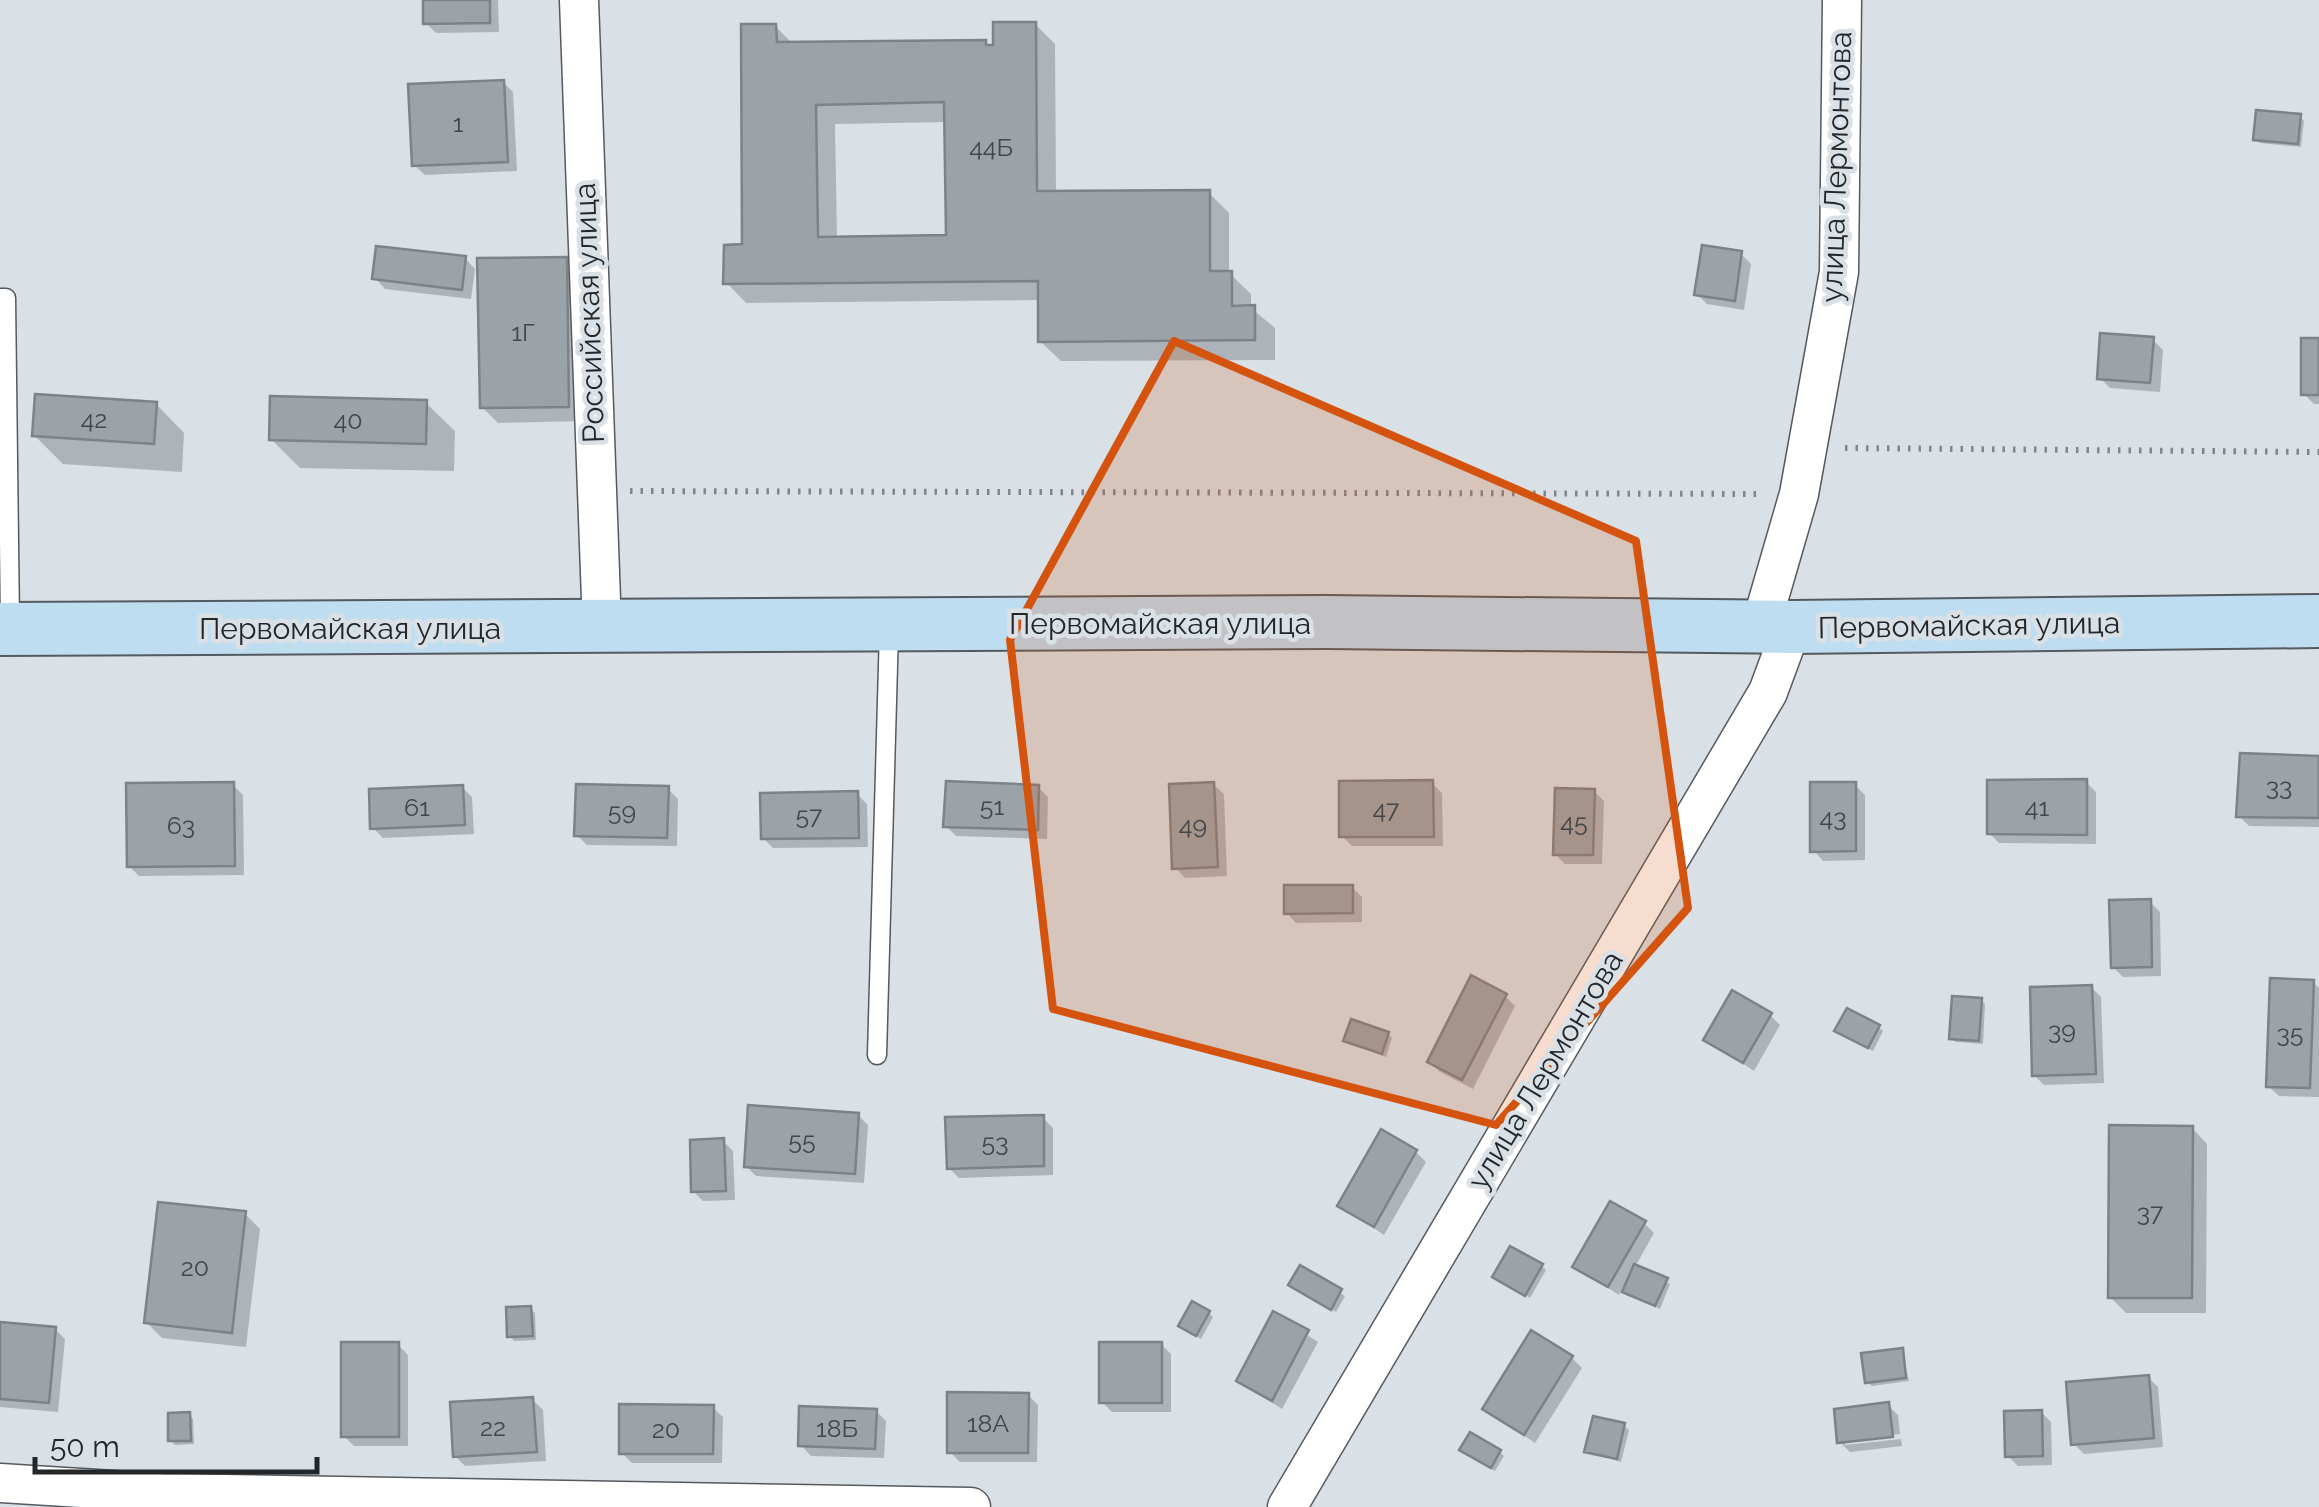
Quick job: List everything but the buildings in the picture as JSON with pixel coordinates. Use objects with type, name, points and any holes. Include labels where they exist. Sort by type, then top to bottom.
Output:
[{"type":"street","name":"Российская улица","points":[[579,0],[594,493],[602,627]]},
{"type":"street","name":"улица Лермонтова","points":[[1287,1507],[1768,692],[1798,494],[1839,272],[1842,0]]},
{"type":"street","name":"Первомайская улица","points":[[5,629],[1777,626],[2319,621]]},
{"type":"street","points":[[0,1483],[162,1500],[971,1507]]},
{"type":"lane","points":[[0,298],[6,298],[5,629]]},
{"type":"lane","points":[[877,1055],[889,625]]},
{"type":"path","points":[[1809,448],[2319,452]]},
{"type":"path","points":[[594,493],[690,489],[1798,494]]},
{"type":"highlighted area","points":[[1174,341],[1636,541],[1688,908],[1496,1125],[1053,1009],[1010,640]]}]
